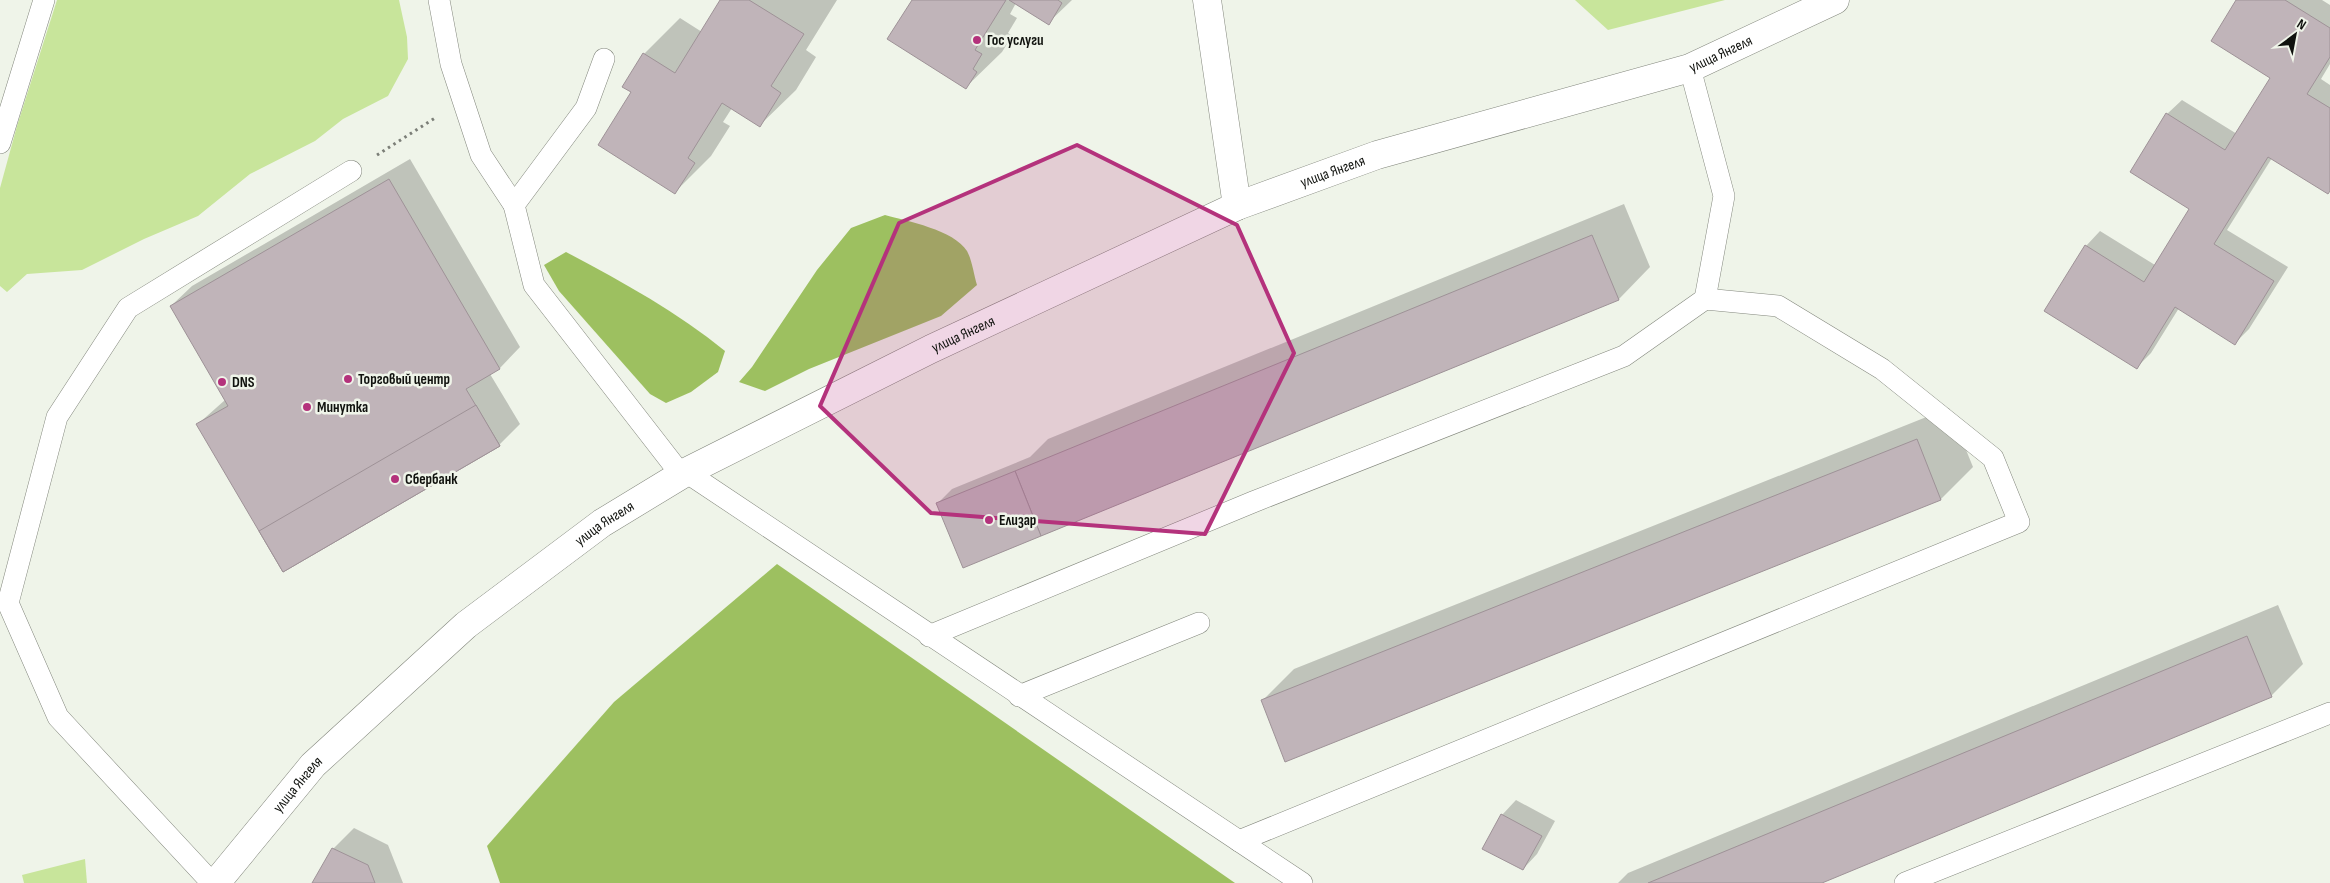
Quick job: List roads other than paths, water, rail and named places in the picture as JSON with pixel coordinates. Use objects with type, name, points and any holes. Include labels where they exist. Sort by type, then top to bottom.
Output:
[{"type":"street","points":[[1207,0],[1237,206]]},
{"type":"street","name":"улица Янгеля","points":[[216,883],[313,765],[466,625],[602,523],[686,472],[931,349],[1237,206],[1377,156],[1690,68],[1835,0]]},
{"type":"lane","points":[[0,143],[44,0]]},
{"type":"lane","points":[[440,0],[451,64],[481,154],[514,205],[534,285],[676,468],[686,472],[929,636],[1302,883]]},
{"type":"lane","points":[[514,205],[586,108],[604,59]]},
{"type":"lane","points":[[1690,68],[1724,196],[1705,299]]},
{"type":"lane","points":[[212,883],[58,717],[8,602],[57,416],[128,308],[351,171]]},
{"type":"lane","points":[[929,636],[1262,499],[1624,356],[1705,299],[1778,306],[1882,369],[1993,458],[2019,522],[1239,841]]},
{"type":"lane","points":[[1019,696],[1199,623]]},
{"type":"lane","points":[[1905,883],[2330,714]]},
{"type":"place","name":"Гос услуги","points":[[977,40]]},
{"type":"place","name":"Торговый центр","points":[[348,379]]},
{"type":"place","name":"DNS","points":[[222,382]]},
{"type":"place","name":"Минутка","points":[[307,407]]},
{"type":"place","name":"Сбербанк","points":[[395,479]]},
{"type":"place","name":"Елизар","points":[[989,520]]}]
